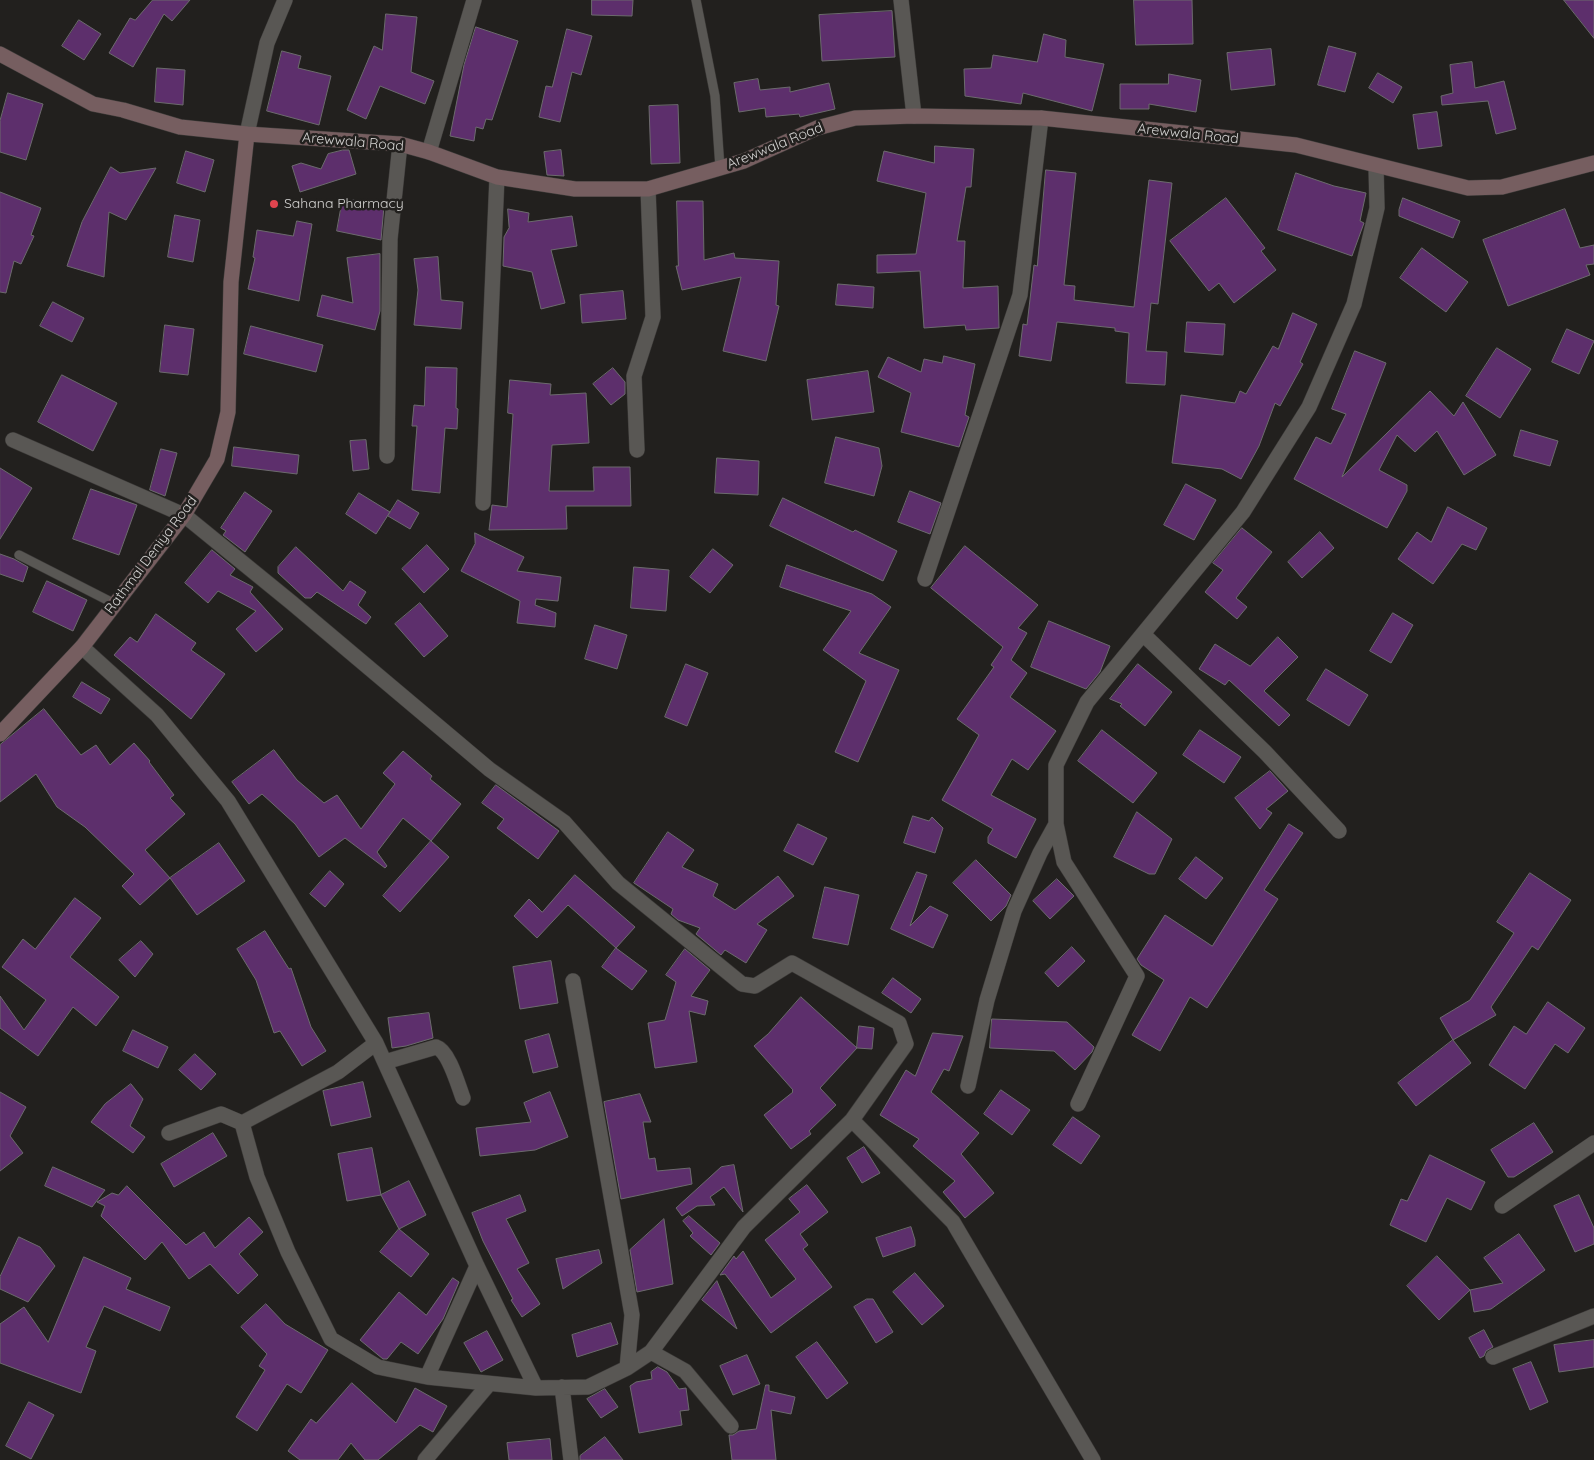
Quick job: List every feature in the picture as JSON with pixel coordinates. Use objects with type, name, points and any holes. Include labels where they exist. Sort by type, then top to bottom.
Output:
[{"type":"street","points":[[247,134],[267,43],[285,0]]},
{"type":"street","points":[[429,152],[474,0]]},
{"type":"street","points":[[901,0],[914,116]]},
{"type":"street","name":"Arewwala Road","points":[[0,54],[93,104],[123,110],[180,127],[247,134],[400,144],[429,152],[497,178],[575,189],[648,189],[744,161],[817,128],[854,118],[914,116],[1040,118],[1296,145],[1468,188],[1502,187],[1594,162]]},
{"type":"street","points":[[925,580],[1020,295],[1040,118]]},
{"type":"street","name":"Rathmal Deniya Road","points":[[0,734],[82,647],[184,515],[217,459],[228,412],[231,282],[247,134]]},
{"type":"street","points":[[387,456],[390,239],[400,144]]},
{"type":"street","points":[[1078,1104],[1137,976],[1064,862],[1056,824],[1056,765],[1087,702],[1243,512],[1309,407],[1354,304],[1377,208],[1376,166]]},
{"type":"street","points":[[483,503],[497,178]]},
{"type":"street","points":[[637,450],[634,376],[653,317],[648,189]]},
{"type":"street","points":[[13,440],[184,515],[489,769],[564,822],[618,883],[742,984],[755,986],[792,963],[899,1023],[906,1044],[852,1120],[744,1227],[651,1352],[627,1368],[588,1387],[536,1388],[427,1377],[378,1367],[331,1339],[288,1252],[256,1177],[242,1123]]},
{"type":"street","points":[[1143,634],[1265,752],[1339,832]]},
{"type":"street","points":[[82,647],[157,715],[228,801],[376,1043],[477,1266],[536,1388]]},
{"type":"street","points":[[968,1086],[987,1000],[1014,911],[1040,853],[1056,824]]},
{"type":"street","points":[[573,982],[632,1315],[627,1368]]},
{"type":"street","points":[[242,1123],[338,1072],[376,1043]]},
{"type":"street","points":[[385,1062],[436,1047],[441,1048],[446,1054],[463,1098]]},
{"type":"street","points":[[169,1133],[221,1114],[242,1123]]},
{"type":"street","points":[[852,1120],[953,1222],[1094,1460]]},
{"type":"street","points":[[1502,1206],[1594,1143]]},
{"type":"street","points":[[427,1377],[477,1266]]},
{"type":"street","points":[[1493,1357],[1594,1316]]},
{"type":"street","points":[[651,1352],[685,1371],[730,1426]]},
{"type":"street","points":[[425,1460],[489,1384]]},
{"type":"street","points":[[562,1387],[571,1460]]},
{"type":"lane","points":[[696,0],[715,96],[720,168]]},
{"type":"lane","points":[[18,555],[115,604]]},
{"type":"building","points":[[153,0],[190,0],[172,21],[164,14],[133,67],[109,53],[130,18],[135,20]]},
{"type":"building","points":[[592,0],[633,0],[632,16],[592,15]]},
{"type":"building","points":[[1134,0],[1192,0],[1193,44],[1136,45]]},
{"type":"building","points":[[1564,0],[1594,0],[1594,38]]},
{"type":"building","points":[[892,11],[895,57],[822,61],[819,15]]},
{"type":"building","points":[[386,14],[417,17],[411,72],[434,81],[425,104],[380,86],[366,119],[347,110],[374,46],[382,50]]},
{"type":"building","points":[[79,20],[101,34],[84,60],[62,46]]},
{"type":"building","points":[[476,27],[518,41],[492,120],[486,119],[483,129],[476,127],[474,141],[450,136],[464,65]]},
{"type":"building","points":[[567,29],[592,36],[581,75],[572,72],[560,122],[539,117],[546,86],[552,87]]},
{"type":"building","points":[[1044,34],[1066,40],[1065,57],[1104,64],[1092,111],[1023,93],[1021,104],[965,96],[964,69],[991,68],[993,55],[1037,62]]},
{"type":"building","points":[[1329,46],[1356,53],[1345,92],[1318,85]]},
{"type":"building","points":[[1271,49],[1275,85],[1231,90],[1227,53]]},
{"type":"building","points":[[282,51],[301,56],[298,68],[331,76],[319,125],[267,111]]},
{"type":"building","points":[[1472,62],[1475,88],[1504,81],[1516,129],[1496,134],[1488,101],[1442,105],[1441,96],[1453,93],[1450,65]]},
{"type":"building","points":[[157,68],[185,70],[183,105],[155,102]]},
{"type":"building","points":[[1378,73],[1402,87],[1393,103],[1369,88]]},
{"type":"building","points":[[1169,74],[1201,80],[1196,112],[1149,104],[1149,109],[1120,109],[1120,84],[1168,84]]},
{"type":"building","points":[[758,79],[760,90],[790,87],[790,92],[829,83],[835,109],[800,117],[799,114],[766,117],[765,108],[739,112],[734,83]]},
{"type":"building","points":[[8,93],[43,104],[26,160],[0,152],[0,121]]},
{"type":"building","points":[[678,105],[680,163],[651,164],[649,106]]},
{"type":"building","points":[[1437,112],[1442,146],[1418,149],[1413,115]]},
{"type":"building","points":[[935,146],[974,149],[971,187],[966,187],[957,241],[965,241],[963,288],[998,286],[999,328],[966,330],[965,325],[924,328],[920,271],[877,273],[877,255],[916,254],[926,193],[877,181],[884,151],[934,163]]},
{"type":"building","points":[[349,150],[356,174],[300,192],[292,166],[301,163],[321,169],[328,154]]},
{"type":"building","points":[[561,150],[564,176],[547,175],[544,152]]},
{"type":"building","points":[[186,151],[214,160],[205,192],[177,183]]},
{"type":"building","points":[[111,167],[120,173],[156,168],[126,220],[109,212],[104,277],[67,266],[82,222]]},
{"type":"building","points":[[1046,170],[1076,173],[1064,285],[1075,286],[1074,300],[1134,307],[1149,180],[1172,183],[1158,304],[1151,303],[1146,351],[1167,352],[1165,385],[1126,383],[1129,333],[1115,331],[1115,328],[1057,322],[1051,361],[1019,356],[1023,324],[1027,325],[1034,265],[1037,266]]},
{"type":"building","points":[[1296,173],[1334,186],[1366,193],[1360,221],[1364,223],[1352,256],[1278,230]]},
{"type":"building","points":[[0,192],[41,208],[31,235],[34,236],[21,264],[14,261],[6,293],[0,292]]},
{"type":"building","points":[[343,198],[384,206],[381,240],[337,231]]},
{"type":"building","points":[[1226,198],[1265,248],[1261,251],[1276,270],[1234,303],[1219,283],[1209,291],[1170,241]]},
{"type":"building","points":[[1403,198],[1460,221],[1453,238],[1399,216]]},
{"type":"building","points":[[677,201],[703,201],[704,260],[734,253],[735,258],[779,261],[776,305],[779,306],[766,361],[723,351],[741,277],[682,290],[676,266],[678,266]]},
{"type":"building","points":[[508,209],[529,213],[528,222],[572,216],[577,246],[551,250],[565,303],[541,309],[532,272],[503,266],[504,237],[509,228]]},
{"type":"building","points":[[1565,209],[1580,248],[1594,245],[1594,264],[1586,265],[1590,275],[1508,306],[1483,240]]},
{"type":"building","points":[[175,215],[200,220],[193,262],[168,257]]},
{"type":"building","points":[[297,221],[312,224],[299,301],[248,289],[255,258],[253,257],[257,230],[293,236]]},
{"type":"building","points":[[1422,248],[1468,282],[1446,312],[1400,278]]},
{"type":"building","points":[[380,254],[380,311],[375,330],[317,316],[322,295],[353,303],[347,258]]},
{"type":"building","points":[[438,257],[441,300],[463,302],[461,329],[414,325],[418,290],[414,259]]},
{"type":"building","points":[[838,284],[874,287],[873,308],[836,305]]},
{"type":"building","points":[[623,291],[626,319],[582,323],[580,295]]},
{"type":"building","points":[[53,302],[84,318],[72,342],[40,326]]},
{"type":"building","points":[[1293,313],[1317,324],[1300,362],[1303,364],[1280,406],[1275,403],[1259,446],[1241,479],[1222,469],[1172,463],[1181,395],[1235,403],[1240,391],[1246,394],[1273,346],[1278,349]]},
{"type":"building","points":[[1187,322],[1225,324],[1223,355],[1185,352]]},
{"type":"building","points":[[165,325],[194,329],[188,375],[160,372]]},
{"type":"building","points":[[251,326],[323,345],[316,372],[244,354]]},
{"type":"building","points":[[1567,329],[1594,341],[1579,374],[1552,362]]},
{"type":"building","points":[[1497,348],[1531,369],[1500,418],[1466,396]]},
{"type":"building","points":[[1355,351],[1386,363],[1342,477],[1430,391],[1454,416],[1463,402],[1496,455],[1464,475],[1437,431],[1415,452],[1397,435],[1379,470],[1407,485],[1407,491],[1387,528],[1294,479],[1316,437],[1331,444],[1346,414],[1332,409]]},
{"type":"building","points":[[944,356],[975,364],[965,415],[969,417],[959,447],[901,432],[911,393],[878,377],[888,357],[921,372],[924,359],[942,363]]},
{"type":"building","points":[[426,367],[457,368],[457,429],[445,428],[440,493],[412,490],[417,426],[412,426],[414,405],[424,406]]},
{"type":"building","points":[[613,368],[625,382],[625,394],[611,405],[593,384]]},
{"type":"building","points":[[868,371],[874,412],[812,420],[807,380]]},
{"type":"building","points":[[62,375],[117,403],[93,451],[38,422]]},
{"type":"building","points":[[510,380],[551,384],[550,395],[586,393],[589,443],[552,445],[549,491],[594,491],[593,467],[630,467],[631,506],[566,506],[567,529],[489,530],[492,505],[507,507],[513,414],[508,413]]},
{"type":"building","points":[[1521,430],[1558,441],[1550,466],[1514,456]]},
{"type":"building","points":[[836,437],[879,448],[882,466],[874,496],[825,483]]},
{"type":"building","points":[[366,440],[369,469],[353,471],[350,441]]},
{"type":"building","points":[[234,447],[299,455],[297,474],[232,466]]},
{"type":"building","points":[[161,449],[177,453],[165,496],[150,490]]},
{"type":"building","points":[[717,458],[759,461],[758,495],[715,493]]},
{"type":"building","points":[[0,468],[32,488],[0,539]]},
{"type":"building","points":[[1186,484],[1216,500],[1194,540],[1164,525]]},
{"type":"building","points":[[91,489],[137,505],[119,555],[73,539]]},
{"type":"building","points":[[910,491],[941,503],[930,534],[898,522]]},
{"type":"building","points":[[245,492],[272,511],[245,552],[223,535],[226,531],[221,528]]},
{"type":"building","points":[[359,493],[390,512],[376,534],[346,514]]},
{"type":"building","points":[[783,498],[897,551],[883,581],[770,526]]},
{"type":"building","points":[[398,500],[419,513],[410,529],[388,516]]},
{"type":"building","points":[[1448,507],[1487,528],[1476,550],[1462,544],[1433,584],[1398,559],[1417,532],[1431,542]]},
{"type":"building","points":[[1242,528],[1272,552],[1236,598],[1247,607],[1237,619],[1205,592],[1223,570],[1213,563]]},
{"type":"building","points":[[1320,532],[1334,548],[1302,578],[1288,562]]},
{"type":"building","points":[[475,533],[524,557],[517,571],[561,577],[558,601],[536,599],[535,605],[556,613],[555,627],[517,623],[520,601],[461,571],[475,544]]},
{"type":"building","points":[[427,545],[449,569],[424,593],[402,569]]},
{"type":"building","points":[[965,546],[1038,605],[1018,628],[1027,633],[1011,660],[1027,673],[1010,697],[1056,731],[1028,770],[1012,759],[991,795],[1036,819],[1016,858],[988,843],[988,837],[993,829],[942,800],[979,735],[957,719],[994,667],[991,665],[1003,647],[931,588]]},
{"type":"building","points":[[296,547],[343,591],[350,581],[366,592],[358,605],[371,617],[366,624],[317,592],[311,598],[305,598],[278,573],[278,567]]},
{"type":"building","points":[[713,549],[733,565],[710,593],[690,577]]},
{"type":"building","points":[[212,550],[235,569],[230,575],[253,587],[250,592],[283,629],[256,652],[236,629],[256,611],[218,591],[208,603],[185,583]]},
{"type":"building","points":[[0,554],[28,567],[23,582],[0,574]]},
{"type":"building","points":[[787,565],[872,594],[891,607],[859,653],[899,670],[858,762],[835,752],[866,681],[823,650],[851,611],[780,587]]},
{"type":"building","points":[[634,567],[669,570],[666,611],[631,608]]},
{"type":"building","points":[[47,581],[87,600],[73,631],[33,612]]},
{"type":"building","points":[[420,603],[448,636],[424,657],[395,624]]},
{"type":"building","points":[[1393,613],[1413,625],[1391,663],[1370,651]]},
{"type":"building","points":[[156,614],[196,643],[191,650],[225,674],[191,719],[114,655],[130,637],[137,642]]},
{"type":"building","points":[[1049,621],[1110,646],[1100,672],[1086,689],[1031,667]]},
{"type":"building","points":[[595,625],[627,635],[617,669],[585,659]]},
{"type":"building","points":[[1278,637],[1298,657],[1264,691],[1290,715],[1279,726],[1229,680],[1225,685],[1199,669],[1215,644],[1250,666]]},
{"type":"building","points":[[686,664],[708,673],[687,726],[665,717]]},
{"type":"building","points":[[1138,664],[1172,692],[1145,726],[1120,706],[1122,704],[1110,699]]},
{"type":"building","points":[[1326,669],[1368,695],[1349,726],[1307,700]]},
{"type":"building","points":[[82,682],[110,699],[101,714],[73,697]]},
{"type":"building","points":[[44,709],[81,755],[96,745],[110,765],[134,743],[150,761],[174,795],[170,798],[185,814],[145,850],[170,878],[140,905],[122,886],[134,874],[85,827],[57,807],[36,774],[0,802],[0,745]]},
{"type":"building","points":[[1102,730],[1157,773],[1133,803],[1078,761]]},
{"type":"building","points":[[1200,730],[1241,757],[1224,783],[1183,755]]},
{"type":"building","points":[[274,750],[297,780],[324,803],[337,795],[361,829],[395,784],[383,773],[403,751],[432,776],[430,779],[461,804],[431,841],[403,818],[377,852],[387,866],[385,868],[345,838],[319,857],[295,824],[262,794],[249,804],[232,782]]},
{"type":"building","points":[[1270,771],[1288,791],[1266,809],[1272,813],[1260,829],[1235,798]]},
{"type":"building","points":[[496,785],[559,831],[538,859],[497,828],[504,819],[482,803]]},
{"type":"building","points":[[1137,812],[1172,839],[1155,874],[1149,874],[1114,857]]},
{"type":"building","points":[[913,816],[929,821],[932,817],[943,828],[935,853],[904,843]]},
{"type":"building","points":[[798,824],[827,838],[813,865],[784,851]]},
{"type":"building","points":[[1289,824],[1303,833],[1264,890],[1278,899],[1207,1008],[1190,997],[1160,1051],[1132,1035],[1164,980],[1141,965],[1137,959],[1165,915],[1212,946]]},
{"type":"building","points":[[668,832],[694,850],[682,867],[718,884],[713,896],[735,910],[778,876],[794,896],[757,924],[767,930],[746,963],[725,950],[721,955],[696,934],[700,928],[678,920],[671,914],[673,909],[634,883]]},
{"type":"building","points":[[431,841],[449,857],[400,912],[383,896]]},
{"type":"building","points":[[219,843],[245,881],[197,915],[170,878]]},
{"type":"building","points":[[1196,857],[1223,878],[1206,899],[1179,879]]},
{"type":"building","points":[[976,860],[1011,895],[1006,906],[991,921],[953,883]]},
{"type":"building","points":[[330,871],[344,884],[325,907],[310,894]]},
{"type":"building","points":[[917,872],[927,875],[910,926],[930,906],[948,915],[933,948],[891,929]]},
{"type":"building","points":[[1530,873],[1571,900],[1538,950],[1532,946],[1491,1007],[1496,1015],[1453,1040],[1440,1018],[1470,1000],[1514,933],[1497,922]]},
{"type":"building","points":[[575,875],[635,927],[616,948],[568,905],[537,938],[514,916],[529,899],[542,912]]},
{"type":"building","points":[[1057,879],[1074,896],[1050,919],[1033,901]]},
{"type":"building","points":[[825,887],[859,895],[848,945],[813,938]]},
{"type":"building","points":[[75,898],[101,918],[70,957],[119,997],[96,1026],[73,1007],[38,1056],[0,1028],[0,996],[24,1030],[46,1000],[2,967],[23,939],[35,949]]},
{"type":"building","points":[[265,931],[289,969],[291,968],[311,1027],[326,1051],[302,1066],[280,1031],[274,1033],[256,980],[237,949]]},
{"type":"building","points":[[141,941],[153,954],[135,977],[119,960]]},
{"type":"building","points":[[1072,947],[1085,961],[1058,987],[1045,973]]},
{"type":"building","points":[[616,948],[647,971],[632,990],[602,967]]},
{"type":"building","points":[[685,949],[710,970],[691,996],[708,1001],[705,1015],[689,1011],[697,1062],[655,1068],[648,1023],[665,1020],[676,982],[666,975]]},
{"type":"building","points":[[551,961],[558,1003],[520,1009],[513,967]]},
{"type":"building","points":[[893,978],[921,999],[911,1013],[882,993]]},
{"type":"building","points":[[801,997],[857,1048],[820,1088],[836,1105],[809,1131],[811,1134],[791,1149],[764,1115],[793,1092],[793,1090],[754,1046],[768,1034]]},
{"type":"building","points":[[1548,1002],[1585,1028],[1568,1053],[1555,1044],[1525,1089],[1489,1065],[1514,1026],[1526,1034]]},
{"type":"building","points":[[429,1013],[433,1038],[392,1048],[388,1018]]},
{"type":"building","points":[[992,1019],[1067,1022],[1094,1047],[1092,1052],[1075,1070],[1054,1051],[990,1048]]},
{"type":"building","points":[[859,1026],[874,1028],[872,1049],[857,1048]]},
{"type":"building","points":[[133,1030],[168,1047],[158,1068],[123,1051]]},
{"type":"building","points":[[933,1033],[963,1036],[949,1071],[944,1069],[931,1092],[979,1133],[961,1154],[994,1193],[965,1218],[943,1192],[955,1181],[913,1146],[919,1139],[880,1115],[906,1070],[915,1076]]},
{"type":"building","points":[[549,1034],[558,1067],[533,1073],[525,1041]]},
{"type":"building","points":[[1453,1040],[1471,1063],[1416,1106],[1398,1083]]},
{"type":"building","points":[[195,1054],[216,1074],[201,1090],[179,1070]]},
{"type":"building","points":[[363,1082],[371,1117],[331,1126],[323,1091]]},
{"type":"building","points":[[131,1084],[143,1099],[130,1126],[145,1137],[133,1153],[91,1122],[105,1104]]},
{"type":"building","points":[[1001,1090],[1030,1110],[1012,1135],[984,1114]]},
{"type":"building","points":[[0,1092],[26,1107],[10,1136],[23,1153],[0,1171]]},
{"type":"building","points":[[550,1092],[568,1137],[535,1150],[480,1156],[476,1128],[531,1122],[524,1103]]},
{"type":"building","points":[[640,1094],[651,1122],[643,1122],[649,1159],[655,1158],[657,1171],[690,1168],[692,1184],[621,1199],[604,1102]]},
{"type":"building","points":[[1073,1117],[1100,1136],[1081,1164],[1053,1145]]},
{"type":"building","points":[[1534,1123],[1553,1152],[1514,1177],[1508,1177],[1491,1150]]},
{"type":"building","points":[[213,1133],[227,1156],[174,1187],[161,1164]]},
{"type":"building","points":[[864,1147],[880,1173],[862,1183],[847,1158]]},
{"type":"building","points":[[372,1148],[381,1195],[347,1201],[338,1154]]},
{"type":"building","points":[[1430,1155],[1485,1182],[1471,1210],[1447,1198],[1426,1242],[1390,1225],[1401,1199],[1407,1201]]},
{"type":"building","points":[[734,1165],[743,1212],[724,1187],[710,1197],[715,1205],[697,1206],[682,1216],[676,1208],[721,1167]]},
{"type":"building","points":[[53,1167],[105,1190],[92,1207],[45,1186]]},
{"type":"building","points":[[409,1181],[426,1215],[399,1229],[381,1195]]},
{"type":"building","points":[[807,1185],[828,1212],[800,1234],[808,1245],[803,1249],[832,1287],[771,1333],[725,1274],[720,1275],[734,1256],[736,1259],[743,1251],[771,1298],[796,1279],[765,1240],[800,1212],[789,1199]]},
{"type":"building","points":[[127,1186],[186,1245],[204,1232],[215,1248],[249,1217],[263,1232],[239,1254],[258,1275],[238,1294],[210,1264],[189,1279],[162,1242],[145,1260],[101,1216],[105,1206],[97,1202],[112,1193],[118,1195]]},
{"type":"building","points":[[520,1195],[526,1211],[506,1219],[529,1263],[517,1269],[540,1304],[522,1317],[511,1300],[513,1299],[483,1241],[472,1213]]},
{"type":"building","points":[[1579,1195],[1594,1228],[1594,1244],[1575,1252],[1554,1206]]},
{"type":"building","points":[[689,1216],[720,1243],[711,1255],[690,1236],[693,1233],[683,1221]]},
{"type":"building","points":[[664,1219],[673,1284],[637,1292],[630,1250]]},
{"type":"building","points":[[911,1227],[915,1246],[883,1257],[876,1238]]},
{"type":"building","points":[[399,1229],[429,1254],[411,1277],[380,1252]]},
{"type":"building","points":[[1519,1234],[1545,1270],[1491,1309],[1474,1312],[1470,1290],[1503,1283],[1484,1258]]},
{"type":"building","points":[[19,1237],[40,1247],[55,1266],[28,1302],[0,1289],[0,1277]]},
{"type":"building","points":[[599,1250],[602,1263],[563,1289],[556,1259]]},
{"type":"building","points":[[1437,1256],[1470,1290],[1439,1320],[1407,1286]]},
{"type":"building","points":[[84,1257],[131,1278],[126,1289],[170,1307],[160,1331],[104,1306],[86,1347],[96,1351],[81,1393],[0,1363],[0,1324],[24,1307],[48,1342]]},
{"type":"building","points":[[915,1273],[944,1306],[922,1325],[893,1292]]},
{"type":"building","points":[[453,1278],[459,1282],[443,1319],[418,1354],[401,1342],[387,1359],[383,1359],[360,1340],[399,1292],[426,1315]]},
{"type":"building","points":[[717,1281],[737,1329],[702,1300]]},
{"type":"building","points":[[867,1299],[873,1299],[893,1332],[876,1343],[854,1307]]},
{"type":"building","points":[[266,1304],[285,1324],[328,1350],[301,1393],[287,1384],[257,1431],[236,1417],[265,1370],[259,1366],[267,1354],[241,1327]]},
{"type":"building","points":[[611,1323],[618,1344],[577,1357],[572,1335]]},
{"type":"building","points":[[1484,1330],[1493,1347],[1480,1358],[1469,1338]]},
{"type":"building","points":[[487,1331],[503,1360],[481,1372],[464,1343]]},
{"type":"building","points":[[1594,1340],[1594,1367],[1559,1372],[1554,1345]]},
{"type":"building","points":[[817,1342],[848,1383],[827,1399],[796,1357]]},
{"type":"building","points":[[747,1355],[760,1384],[733,1395],[720,1366]]},
{"type":"building","points":[[1531,1362],[1548,1402],[1530,1410],[1513,1369]]},
{"type":"building","points":[[658,1367],[667,1372],[679,1389],[686,1388],[689,1410],[680,1411],[682,1425],[639,1433],[630,1386],[636,1382],[652,1379],[651,1372]]},
{"type":"building","points":[[352,1383],[396,1423],[415,1388],[447,1406],[433,1432],[420,1425],[378,1460],[365,1460],[351,1443],[338,1460],[300,1460],[288,1451],[311,1419],[316,1423]]},
{"type":"building","points":[[766,1385],[769,1385],[769,1391],[795,1397],[791,1414],[771,1410],[776,1460],[732,1460],[729,1435],[739,1431],[756,1429]]},
{"type":"building","points":[[605,1389],[618,1407],[601,1418],[587,1399]]},
{"type":"building","points":[[29,1402],[54,1415],[31,1459],[6,1446]]},
{"type":"building","points":[[605,1437],[623,1460],[580,1460],[580,1456]]},
{"type":"building","points":[[550,1439],[552,1460],[509,1460],[507,1443]]},
{"type":"place","name":"Sahana Pharmacy","points":[[274,204]]}]
